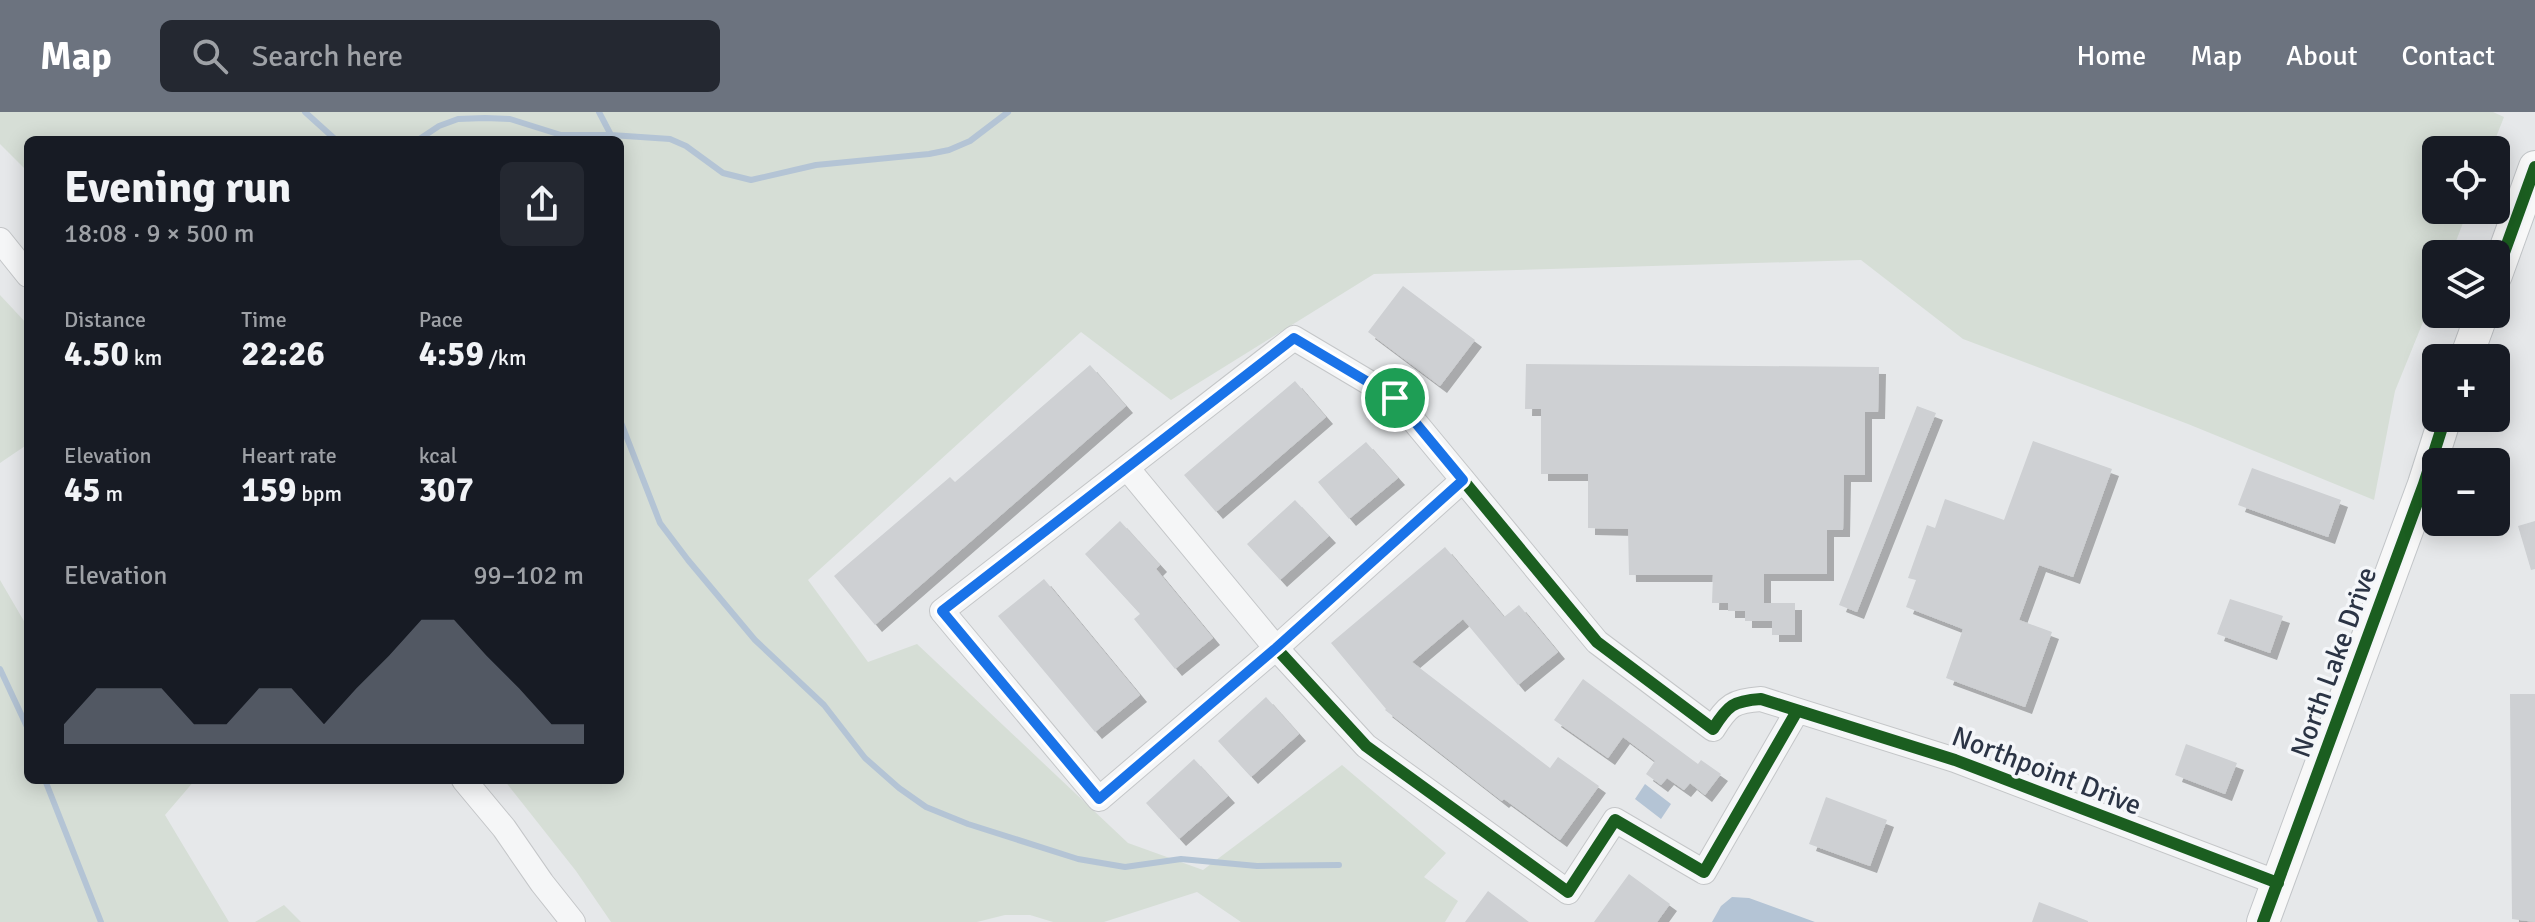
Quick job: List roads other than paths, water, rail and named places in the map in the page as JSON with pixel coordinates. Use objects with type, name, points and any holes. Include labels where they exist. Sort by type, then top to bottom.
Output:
[{"type":"main road","points":[[2509,240],[2535,167]]},
{"type":"main road","name":"North Lake Drive","points":[[2263,922],[2441,432]]},
{"type":"street","points":[[0,240],[24,270]]},
{"type":"street","points":[[1294,338],[1395,398],[1463,480],[1276,648],[1099,799],[942,611],[1294,338]]},
{"type":"street","points":[[1127,468],[1276,648],[1366,746],[1568,892],[1615,820],[1704,872],[1797,711]]},
{"type":"street","name":"Northpoint Drive","points":[[1463,480],[1597,642],[1713,729],[1738,700],[1761,699],[1955,760],[2278,883]]},
{"type":"street","points":[[467,784],[573,922]]},
{"type":"water","points":[[1645,784],[1671,804],[1661,819],[1635,799]]},
{"type":"water","points":[[1732,897],[1749,898],[1815,922],[1712,922],[1721,906]]},
{"type":"waterway","points":[[305,112],[332,136]]},
{"type":"waterway","points":[[599,112],[611,136]]},
{"type":"waterway","points":[[424,136],[458,119],[485,118],[510,119],[561,135],[670,139],[686,146],[723,173],[751,180],[816,165],[949,150],[970,141],[1008,112]]},
{"type":"waterway","points":[[624,430],[660,523],[688,560],[755,640],[824,705],[865,758],[926,807],[968,824],[1078,859],[1125,867],[1181,859],[1257,866],[1339,865]]},
{"type":"waterway","points":[[0,669],[24,720]]},
{"type":"waterway","points":[[47,784],[101,922]]}]
